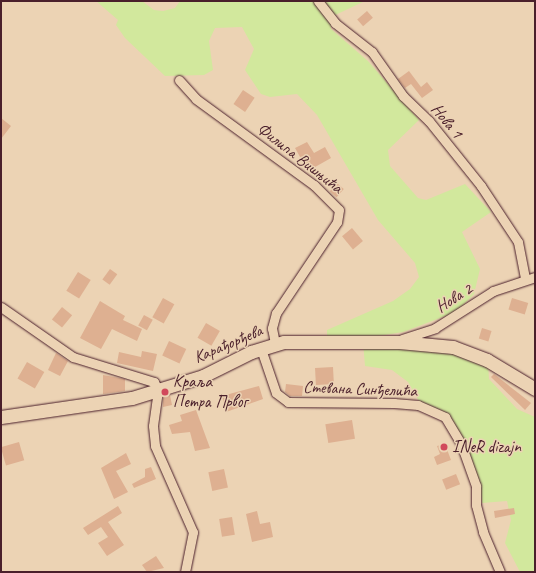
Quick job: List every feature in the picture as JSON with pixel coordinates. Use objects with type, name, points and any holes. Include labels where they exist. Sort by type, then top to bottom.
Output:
[{"type":"street","name":"Нова 1","points":[[318,1],[335,24],[372,52],[403,96],[429,121],[480,186],[518,242],[525,279]]},
{"type":"street","name":"Филипа Вишњића","points":[[179,80],[196,99],[314,185],[339,210],[337,222],[276,313],[272,328],[275,343]]},
{"type":"street","name":"Нова 2","points":[[389,342],[420,336],[493,291],[535,276]]},
{"type":"street","points":[[1,307],[73,357],[97,367],[150,380],[158,390],[153,426],[155,446],[193,532],[185,572]]},
{"type":"street","name":"Карађорђева","points":[[1,417],[102,404],[158,390],[203,376],[275,343],[389,342],[462,349],[487,360],[535,389]]},
{"type":"street","name":"Стевана Синђелића","points":[[261,349],[276,393],[288,402],[400,403],[418,405],[445,417],[461,444],[476,486],[476,505],[483,532],[500,572]]},
{"type":"green space","points":[[96,1],[142,1],[154,10],[163,11],[175,8],[180,1],[365,1],[331,17],[331,29],[368,61],[419,120],[388,150],[390,166],[418,198],[426,200],[465,184],[491,212],[462,232],[480,269],[474,294],[456,312],[403,332],[378,336],[327,336],[327,330],[393,301],[410,289],[419,277],[415,263],[378,220],[317,115],[297,94],[270,97],[261,94],[245,70],[254,49],[242,27],[215,28],[209,41],[213,70],[204,75],[165,76],[125,38],[116,25],[118,20]]},
{"type":"green space","points":[[363,342],[436,345],[488,364],[489,379],[517,409],[535,417],[535,572],[520,572],[505,543],[511,520],[507,501],[482,503],[480,485],[456,426],[446,413],[419,401],[408,382],[392,370],[365,366]]},
{"type":"building","points":[[367,11],[373,18],[363,26],[357,20]]},
{"type":"building","points":[[409,71],[421,87],[427,82],[433,90],[422,98],[411,84],[405,88],[398,79]]},
{"type":"building","points":[[243,90],[255,98],[245,112],[233,104]]},
{"type":"building","points":[[1,118],[11,126],[1,139]]},
{"type":"building","points":[[307,142],[314,153],[325,147],[331,158],[308,171],[295,148]]},
{"type":"building","points":[[337,183],[344,189],[337,197],[330,191]]},
{"type":"building","points":[[352,228],[363,241],[353,249],[342,236]]},
{"type":"building","points":[[110,269],[117,274],[110,285],[102,280]]},
{"type":"building","points":[[78,272],[91,280],[79,299],[66,291]]},
{"type":"building","points":[[163,298],[174,304],[164,324],[152,317]]},
{"type":"building","points":[[512,298],[528,303],[525,314],[508,309]]},
{"type":"building","points":[[100,301],[125,316],[123,320],[142,329],[137,341],[112,329],[101,349],[80,338]]},
{"type":"building","points":[[62,307],[72,315],[62,328],[52,319]]},
{"type":"building","points":[[144,315],[153,320],[147,330],[138,325]]},
{"type":"building","points":[[206,323],[220,331],[211,346],[198,338]]},
{"type":"building","points":[[482,328],[492,331],[488,341],[479,339]]},
{"type":"building","points":[[169,341],[186,349],[179,364],[162,356]]},
{"type":"building","points":[[142,351],[157,354],[153,371],[117,363],[119,352],[141,357]]},
{"type":"building","points":[[56,353],[68,361],[60,376],[48,370]]},
{"type":"building","points":[[27,362],[44,372],[35,388],[18,378]]},
{"type":"building","points":[[333,367],[334,384],[316,385],[315,368]]},
{"type":"building","points":[[494,374],[531,403],[525,410],[491,377]]},
{"type":"building","points":[[103,375],[125,379],[125,391],[103,394]]},
{"type":"building","points":[[286,384],[303,386],[302,396],[290,396],[285,392]]},
{"type":"building","points":[[259,386],[263,399],[226,412],[222,396]]},
{"type":"building","points":[[170,395],[172,405],[163,407],[163,397]]},
{"type":"building","points":[[196,410],[210,448],[195,451],[190,432],[172,434],[169,425],[182,421],[180,415]]},
{"type":"building","points":[[352,420],[355,439],[328,443],[325,424]]},
{"type":"building","points":[[19,442],[24,460],[6,466],[1,447]]},
{"type":"building","points":[[445,444],[451,460],[437,465],[434,457],[440,454],[437,446]]},
{"type":"building","points":[[126,453],[131,464],[116,471],[128,492],[114,499],[101,468]]},
{"type":"building","points":[[151,467],[156,479],[134,488],[132,484],[145,477],[145,469]]},
{"type":"building","points":[[224,469],[228,488],[212,491],[208,472]]},
{"type":"building","points":[[456,474],[460,484],[446,490],[442,480]]},
{"type":"building","points":[[118,506],[122,513],[108,522],[124,545],[107,556],[98,543],[108,537],[101,527],[88,535],[83,528]]},
{"type":"building","points":[[514,508],[515,514],[495,518],[494,511]]},
{"type":"building","points":[[257,511],[260,524],[270,522],[273,537],[252,542],[246,514]]},
{"type":"building","points":[[232,517],[235,535],[222,537],[219,519]]},
{"type":"building","points":[[156,556],[164,568],[147,572],[142,565]]},
{"type":"place","name":"Краља Петра Првог","points":[[165,392]]},
{"type":"place","name":"INeR dizajn","points":[[444,447]]}]
